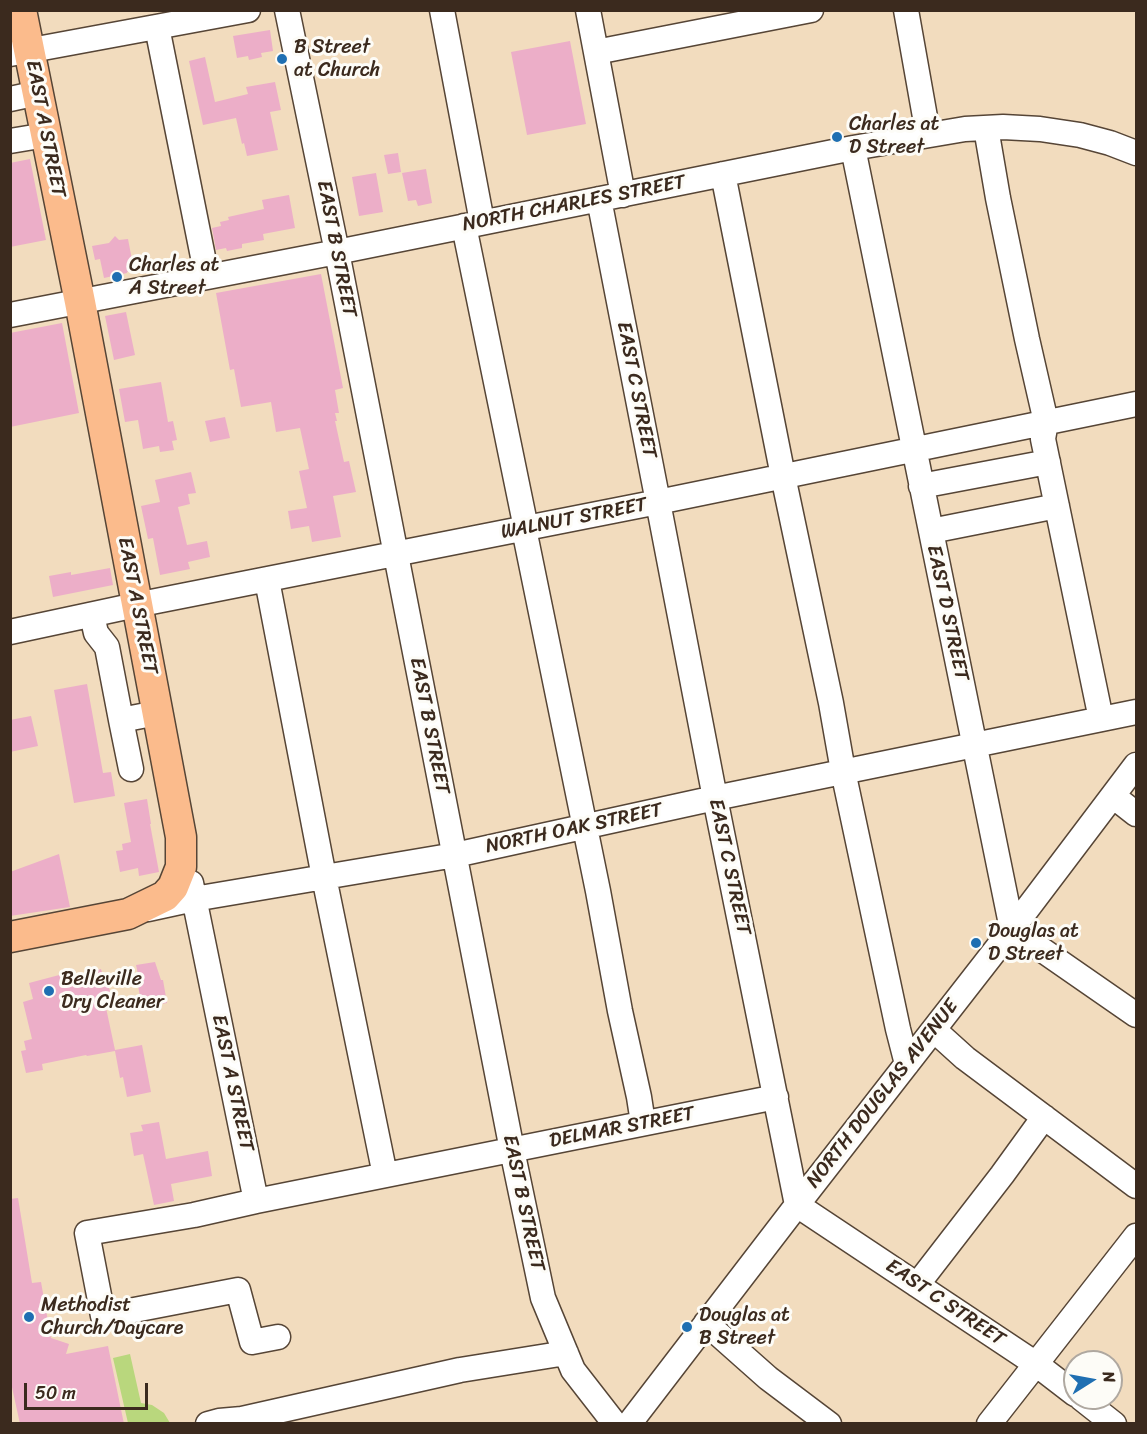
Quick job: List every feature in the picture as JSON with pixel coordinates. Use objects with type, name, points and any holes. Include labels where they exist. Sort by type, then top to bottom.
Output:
[{"type":"main road","name":"EAST A STREET","points":[[21,10],[20,52],[24,96],[46,135],[80,302],[181,837]]},
{"type":"main road","points":[[128,914],[165,896],[173,886],[181,867],[181,837]]},
{"type":"main road","name":"NORTH OAK STREET","points":[[10,937],[128,914]]},
{"type":"street","points":[[20,52],[248,10]]},
{"type":"street","name":"EAST B STREET","points":[[287,10],[543,1298],[573,1370],[615,1424]]},
{"type":"street","points":[[442,10],[473,224],[525,528],[643,1123]]},
{"type":"street","points":[[588,10],[622,195]]},
{"type":"street","points":[[596,52],[812,10]]},
{"type":"street","points":[[906,10],[928,134]]},
{"type":"street","points":[[157,27],[207,277]]},
{"type":"street","name":"NORTH CHARLES STREET","points":[[10,315],[928,134],[1003,127],[1030,129],[1080,135],[1137,153]]},
{"type":"street","points":[[986,128],[1022,317],[1046,422],[1043,439],[1101,719]]},
{"type":"street","points":[[10,141],[46,135]]},
{"type":"street","name":"EAST D STREET","points":[[853,148],[1012,928]]},
{"type":"street","points":[[723,174],[843,771],[907,1064]]},
{"type":"street","name":"EAST C STREET","points":[[598,199],[797,1205],[1036,1364],[1063,1385]]},
{"type":"street","name":"WALNUT STREET","points":[[10,632],[1137,404]]},
{"type":"street","points":[[921,486],[1048,462]]},
{"type":"street","points":[[931,531],[1057,506]]},
{"type":"street","points":[[267,580],[324,877],[385,1175]]},
{"type":"street","points":[[92,615],[96,633],[107,647],[131,769]]},
{"type":"street","name":"NORTH OAK STREET","points":[[128,914],[194,899],[455,855],[843,771],[1137,712]]},
{"type":"street","points":[[121,720],[157,713]]},
{"type":"street","name":"NORTH DOUGLAS AVENUE","points":[[629,1424],[1137,765]]},
{"type":"street","points":[[1113,796],[1137,814]]},
{"type":"street","name":"EAST A STREET","points":[[181,837],[256,1201]]},
{"type":"street","points":[[1012,928],[1137,1015]]},
{"type":"street","points":[[934,1030],[965,1058],[1137,1186]]},
{"type":"street","name":"DELMAR STREET","points":[[278,1337],[252,1342],[238,1290],[103,1316],[87,1233],[194,1215],[776,1097]]},
{"type":"street","points":[[917,1285],[1044,1117]]},
{"type":"street","points":[[989,1424],[1137,1236]]},
{"type":"street","points":[[706,1323],[768,1378],[829,1424]]},
{"type":"street","points":[[208,1424],[242,1419],[460,1370],[566,1353]]},
{"type":"street","points":[[1096,1410],[1114,1424]]},
{"type":"green space","points":[[130,1354],[141,1403],[152,1405],[164,1413],[170,1423],[128,1423],[113,1358]]},
{"type":"building","points":[[270,30],[273,51],[261,53],[262,57],[249,60],[248,56],[237,58],[233,36]]},
{"type":"building","points":[[570,41],[586,124],[527,135],[511,52]]},
{"type":"building","points":[[205,57],[215,102],[248,94],[246,87],[275,82],[281,110],[270,112],[278,150],[247,156],[236,118],[203,125],[189,61]]},
{"type":"building","points":[[398,153],[401,172],[388,174],[384,155]]},
{"type":"building","points":[[30,159],[46,240],[10,247],[10,163]]},
{"type":"building","points":[[426,169],[432,203],[418,206],[416,200],[408,201],[402,173]]},
{"type":"building","points":[[376,173],[383,212],[359,216],[352,177]]},
{"type":"building","points":[[289,195],[295,228],[263,234],[264,240],[242,244],[242,248],[227,251],[226,248],[216,250],[212,228],[221,226],[220,222],[229,220],[228,217],[264,209],[262,200]]},
{"type":"building","points":[[115,236],[119,240],[128,239],[134,270],[104,278],[100,259],[95,260],[92,246],[109,243]]},
{"type":"building","points":[[321,274],[343,388],[335,390],[339,413],[335,413],[337,421],[335,421],[344,462],[349,461],[356,492],[333,496],[341,537],[312,542],[309,526],[291,529],[288,511],[307,508],[299,471],[309,469],[300,428],[276,432],[271,402],[241,407],[234,369],[230,370],[216,293]]},
{"type":"building","points":[[126,312],[135,355],[114,360],[105,316]]},
{"type":"building","points":[[62,323],[79,413],[10,427],[10,333]]},
{"type":"building","points":[[161,382],[168,422],[173,421],[177,440],[172,441],[174,450],[160,452],[159,446],[143,449],[138,420],[125,422],[119,389]]},
{"type":"building","points":[[225,417],[230,438],[210,442],[205,421]]},
{"type":"building","points":[[191,472],[196,493],[188,494],[190,504],[178,507],[187,545],[207,541],[210,557],[188,562],[190,569],[160,575],[153,538],[148,539],[141,506],[160,502],[155,480]]},
{"type":"building","points":[[110,568],[113,585],[53,597],[49,576],[71,572],[71,575]]},
{"type":"building","points":[[87,684],[103,773],[111,772],[115,796],[74,803],[54,690]]},
{"type":"building","points":[[31,716],[38,746],[10,752],[10,720]]},
{"type":"building","points":[[147,799],[159,872],[139,876],[138,868],[120,872],[116,851],[123,850],[122,844],[131,842],[124,803]]},
{"type":"building","points":[[59,854],[70,907],[10,916],[10,872]]},
{"type":"building","points":[[155,962],[161,980],[163,980],[167,1003],[142,1007],[136,965]]},
{"type":"building","points":[[101,969],[113,1001],[105,1003],[115,1050],[142,1045],[151,1092],[127,1097],[123,1077],[120,1078],[115,1051],[42,1064],[43,1070],[26,1073],[21,1051],[26,1050],[24,1041],[32,1039],[23,1002],[33,999],[29,983],[63,974],[64,980]]},
{"type":"building","points":[[159,1122],[166,1159],[208,1151],[212,1176],[171,1184],[174,1201],[154,1205],[143,1154],[134,1156],[130,1133],[143,1131],[141,1125]]},
{"type":"building","name":"Methodist Church/Daycare","points":[[18,1198],[32,1283],[41,1282],[51,1338],[69,1344],[66,1354],[108,1346],[124,1424],[20,1424],[10,1378],[10,1199]]},
{"type":"place","name":"B Street at Church","points":[[282,59]]},
{"type":"place","name":"Charles at D Street","points":[[837,137]]},
{"type":"place","name":"Charles at A Street","points":[[117,277]]},
{"type":"place","name":"Douglas at D Street","points":[[976,943]]},
{"type":"place","name":"Belleville Dry Cleaner","points":[[49,991]]},
{"type":"place","name":"Methodist Church/Daycare","points":[[29,1317]]},
{"type":"place","name":"Douglas at B Street","points":[[687,1327]]}]
